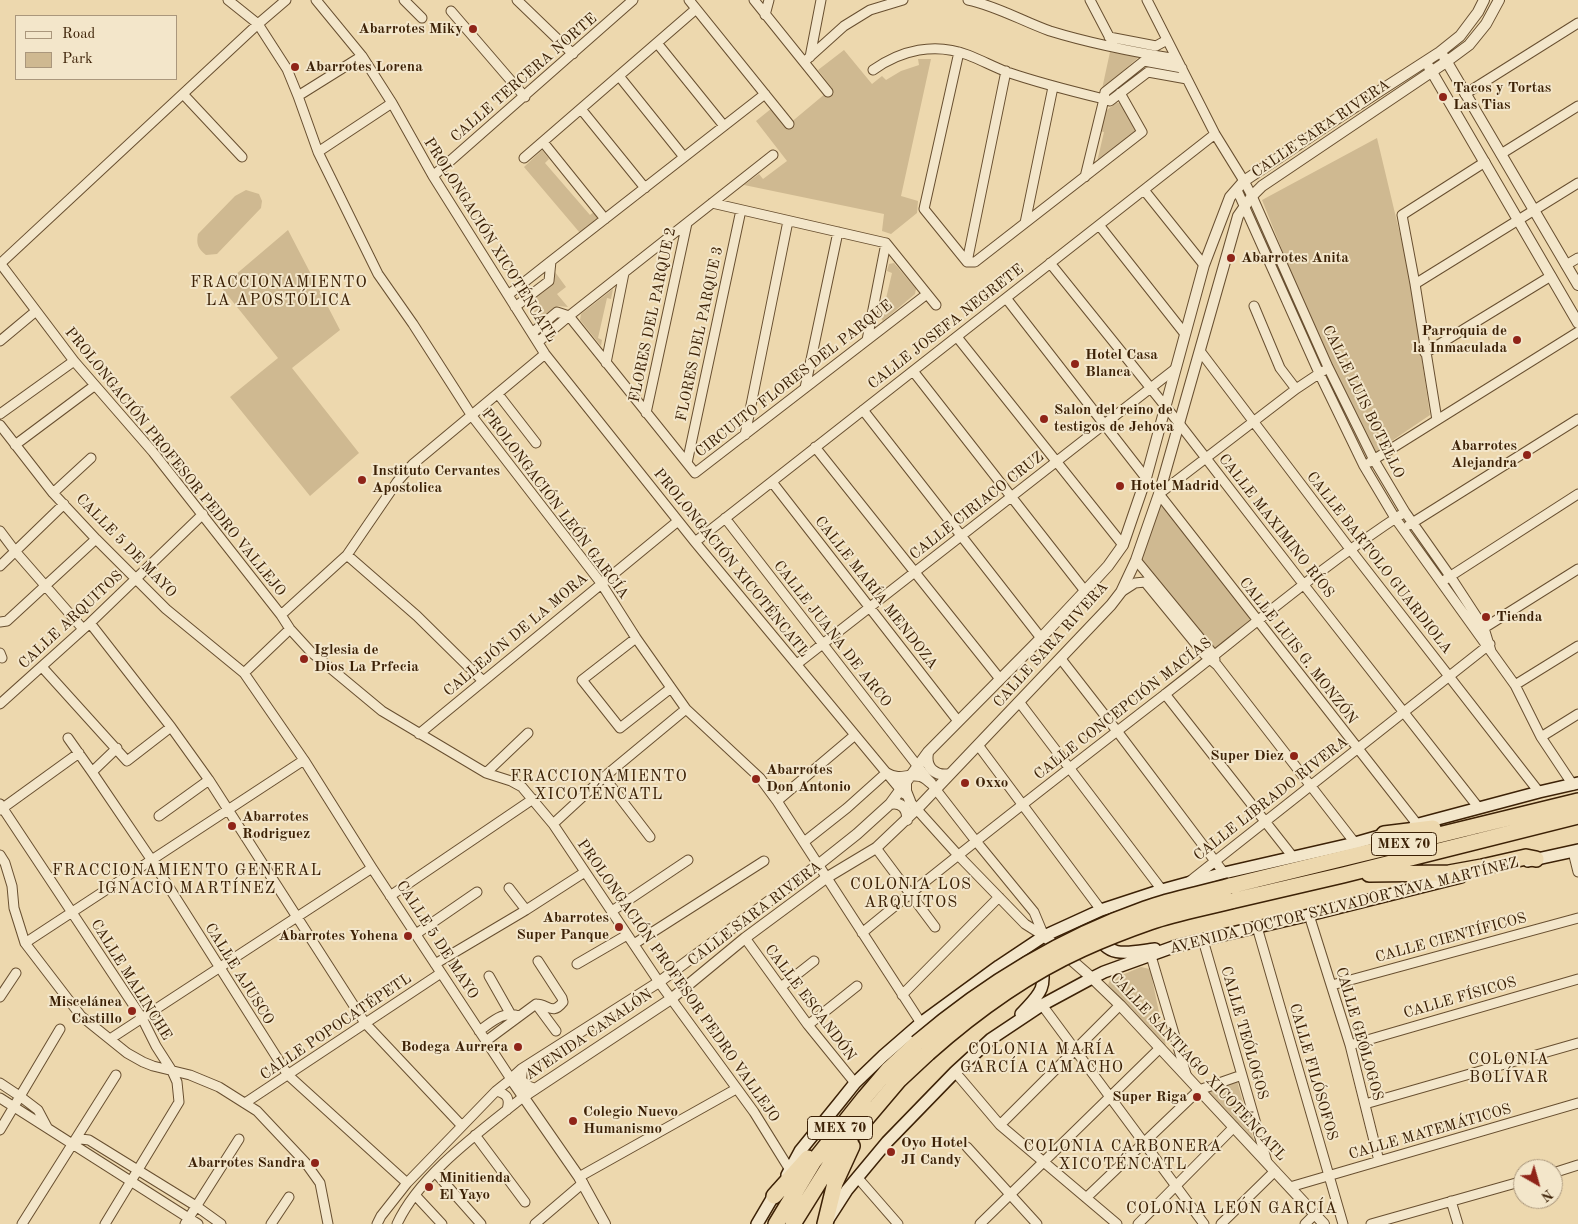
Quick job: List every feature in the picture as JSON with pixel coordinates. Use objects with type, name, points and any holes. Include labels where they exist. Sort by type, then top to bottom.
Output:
[{"type":"highway","name":"AVENIDA DOCTOR SALVADOR NAVA MARTÍNEZ","points":[[776,1224],[814,1161],[888,1070],[954,1030],[1031,977],[1082,949],[1152,922],[1228,887],[1578,801]]},
{"type":"highway","name":"AVENIDA DOCTOR SALVADOR NAVA MARTÍNEZ","points":[[1228,887],[1343,874],[1578,816]]},
{"type":"highway","points":[[1384,834],[1459,825],[1479,825]]},
{"type":"highway","points":[[1343,874],[1449,873],[1526,857],[1536,859]]},
{"type":"highway","name":"AVENIDA DOCTOR SALVADOR NAVA MARTÍNEZ","points":[[793,1224],[838,1152],[899,1080],[923,1048]]},
{"type":"highway","points":[[774,1196],[865,1096]]},
{"type":"highway","points":[[825,1224],[835,1183],[849,1151],[873,1111]]},
{"type":"main road","name":"AVENIDA DOCTOR SALVADOR NAVA MARTÍNEZ","points":[[757,1224],[800,1151],[855,1083],[921,1023],[1044,936],[1101,910],[1188,882],[1228,887],[1293,857],[1355,843],[1478,807],[1575,784]]},
{"type":"main road","name":"AVENIDA DOCTOR SALVADOR NAVA MARTÍNEZ","points":[[825,1224],[847,1190],[887,1142],[955,1072],[991,1039],[1042,1005],[1104,972],[1176,946],[1575,851]]},
{"type":"main road","points":[[1125,902],[1100,919],[1098,928],[1101,940],[1111,950],[1120,953],[1176,946]]},
{"type":"main road","points":[[999,966],[1031,953],[1041,963],[1044,975],[1043,987],[1010,1026]]},
{"type":"street","name":"PROLONGACIÓN LEÓN GARCÍA","points":[[228,0],[258,24],[286,69],[318,152],[378,274],[413,324],[472,416],[601,583],[636,638],[686,709],[760,778],[804,842],[921,1023]]},
{"type":"street","points":[[0,264],[286,0]]},
{"type":"street","name":"PROLONGACIÓN XICOTÉNCATL","points":[[316,0],[362,56],[392,103],[433,176],[545,354],[695,542],[886,773],[905,783]]},
{"type":"street","points":[[517,0],[573,54]]},
{"type":"street","name":"CALLE TERCERA NORTE","points":[[433,176],[633,0]]},
{"type":"street","points":[[689,0],[789,124]]},
{"type":"street","points":[[754,0],[765,15],[807,60],[828,92]]},
{"type":"street","points":[[765,15],[769,0]]},
{"type":"street","points":[[807,60],[821,0]]},
{"type":"street","points":[[807,60],[844,26],[871,5],[903,0]]},
{"type":"street","points":[[968,0],[991,6],[1050,31],[1115,48],[1177,58]]},
{"type":"street","points":[[1090,0],[1115,48]]},
{"type":"street","name":"CALLE LUIS BOTELLO","points":[[1147,0],[1215,134],[1252,196],[1328,367],[1374,460],[1405,512],[1484,628],[1489,647]]},
{"type":"street","name":"CALLE SARA RIVERA","points":[[659,982],[818,865],[857,834],[890,804],[928,752],[1041,638],[1108,566],[1123,545],[1146,478],[1204,265],[1230,197],[1244,181],[1440,52],[1460,36],[1478,12],[1484,0]]},
{"type":"street","name":"CALLE SARA RIVERA","points":[[670,999],[745,938],[826,878],[876,848],[917,810],[934,786],[950,774],[1020,703],[1121,592],[1136,560],[1159,494],[1238,216],[1244,206],[1262,186],[1432,72],[1469,44],[1486,24],[1499,0]]},
{"type":"street","points":[[407,1],[422,18]]},
{"type":"street","points":[[524,158],[696,9]]},
{"type":"street","points":[[451,11],[525,96]]},
{"type":"street","points":[[1465,94],[1578,23]]},
{"type":"street","points":[[1110,37],[1156,46],[1168,40]]},
{"type":"street","points":[[656,43],[724,126]]},
{"type":"street","points":[[873,70],[910,52],[940,48],[958,52],[1053,87],[1110,101],[1148,72],[1187,79]]},
{"type":"street","points":[[958,52],[924,209],[967,262]]},
{"type":"street","points":[[1440,52],[1578,285]]},
{"type":"street","points":[[298,96],[362,56]]},
{"type":"street","points":[[1085,177],[1106,92],[1144,61],[1182,68]]},
{"type":"street","points":[[1426,62],[1578,322]]},
{"type":"street","points":[[967,262],[1006,71]]},
{"type":"street","points":[[619,76],[684,157]]},
{"type":"street","points":[[1025,223],[1053,87]]},
{"type":"street","points":[[967,262],[975,262],[1142,132],[1120,93]]},
{"type":"street","points":[[183,94],[242,157]]},
{"type":"street","points":[[508,295],[765,94]]},
{"type":"street","points":[[318,152],[392,103]]},
{"type":"street","points":[[1501,154],[1578,106]]},
{"type":"street","points":[[581,109],[645,188]]},
{"type":"street","name":"CALLE JOSEFA NEGRETE","points":[[695,542],[1215,134]]},
{"type":"street","points":[[543,142],[605,219]]},
{"type":"street","points":[[538,342],[773,155]]},
{"type":"street","points":[[1437,420],[1402,215],[1485,162]]},
{"type":"street","points":[[1415,284],[1578,183]]},
{"type":"street","points":[[1144,190],[1204,265]]},
{"type":"street","name":"CALLE LUIS BOTELLO","points":[[1237,190],[1319,374],[1364,466],[1403,529],[1515,685],[1541,737],[1575,784]]},
{"type":"street","points":[[712,203],[886,243],[936,305]]},
{"type":"street","name":"FLORES DEL PARQUE 3","points":[[687,463],[741,210]]},
{"type":"street","points":[[744,435],[788,221]]},
{"type":"street","name":"FLORES DEL PARQUE 2","points":[[646,412],[687,224]]},
{"type":"street","points":[[1099,225],[1186,334]]},
{"type":"street","points":[[805,388],[838,232]]},
{"type":"street","points":[[867,340],[886,243]]},
{"type":"street","points":[[1566,265],[1578,258]]},
{"type":"street","points":[[515,307],[549,281],[551,261]]},
{"type":"street","name":"PROLONGACIÓN PROFESOR PEDRO VALLEJO","points":[[0,264],[94,386],[153,452],[203,514],[290,629],[311,652],[382,711],[418,734],[486,773],[522,786],[553,824],[670,999],[754,1112],[790,1170]]},
{"type":"street","name":"CALLE MAXIMINO RÍOS","points":[[1050,264],[1206,457],[1478,807]]},
{"type":"street","points":[[606,363],[624,272]]},
{"type":"street","points":[[1425,353],[1551,276]]},
{"type":"street","name":"CIRCUITO FLORES DEL PARQUE","points":[[569,316],[695,473],[927,294]]},
{"type":"street","points":[[1006,298],[1146,478]]},
{"type":"street","points":[[1254,306],[1280,368],[1296,389]]},
{"type":"street","points":[[0,341],[36,311]]},
{"type":"street","points":[[532,333],[557,312],[569,316]]},
{"type":"street","points":[[1364,466],[1578,332]]},
{"type":"street","points":[[957,337],[1123,545]]},
{"type":"street","name":"CALLE BARTOLO GUARDIOLA","points":[[1200,350],[1350,550],[1539,792]]},
{"type":"street","points":[[281,615],[347,555],[392,489],[408,470],[545,354]]},
{"type":"street","points":[[0,414],[74,361]]},
{"type":"street","points":[[1159,494],[1296,389],[1328,367]]},
{"type":"street","name":"CALLE CIRIACO CRUZ","points":[[797,664],[1175,369]]},
{"type":"street","points":[[913,371],[1085,591]]},
{"type":"street","points":[[15,445],[94,386]]},
{"type":"street","points":[[498,394],[536,444]]},
{"type":"street","points":[[863,410],[1041,638]]},
{"type":"street","points":[[1403,529],[1578,418]]},
{"type":"street","name":"CALLE 5 DE MAYO","points":[[0,425],[53,493],[96,539],[166,609],[244,674],[304,760],[390,896],[479,1031],[581,1180],[603,1223]]},
{"type":"street","points":[[815,448],[1000,679]]},
{"type":"street","points":[[53,493],[91,458]]},
{"type":"street","name":"CALLE MARÍA MENDOZA","points":[[772,482],[958,721]]},
{"type":"street","name":"CALLE LUIS G. MONZÓN","points":[[1159,494],[1417,824]]},
{"type":"street","points":[[1442,582],[1578,494]]},
{"type":"street","points":[[0,566],[64,504]]},
{"type":"street","name":"CALLE CONCEPCIÓN MACÍAS","points":[[862,933],[975,840],[1257,621],[1350,550],[1405,512]]},
{"type":"street","name":"CALLE ARQUITOS","points":[[0,704],[86,626],[203,514]]},
{"type":"street","name":"CALLE JUANA DE ARCO","points":[[725,518],[918,766]]},
{"type":"street","name":"CALLEJÓN DE LA MORA","points":[[418,734],[678,521]]},
{"type":"street","points":[[0,531],[44,586],[86,626],[171,727],[209,780],[366,1023],[462,1126]]},
{"type":"street","points":[[0,622],[7,621],[96,539]]},
{"type":"street","points":[[347,555],[417,616],[483,680]]},
{"type":"street","points":[[1136,560],[1355,843]]},
{"type":"street","points":[[1484,628],[1578,569]]},
{"type":"street","points":[[1121,592],[1135,583],[1144,582],[1204,654],[1212,657]]},
{"type":"street","points":[[244,674],[290,629]]},
{"type":"street","points":[[636,638],[582,680],[620,728],[671,688]]},
{"type":"street","points":[[1515,685],[1578,646]]},
{"type":"street","name":"CALLE LIBRADO RIVERA","points":[[1188,882],[1448,676],[1489,647]]},
{"type":"street","points":[[1061,659],[1214,861],[1228,887]]},
{"type":"street","points":[[42,667],[127,761],[171,727]]},
{"type":"street","points":[[1165,694],[1293,857]]},
{"type":"street","points":[[1020,703],[1162,890]]},
{"type":"street","points":[[553,824],[604,776],[686,709]]},
{"type":"street","points":[[1541,737],[1578,714]]},
{"type":"street","points":[[486,773],[528,733]]},
{"type":"street","points":[[777,801],[855,735]]},
{"type":"street","name":"CALLE AJUSCO","points":[[68,738],[151,859],[288,1075],[407,1183]]},
{"type":"street","points":[[978,745],[1101,910]]},
{"type":"street","points":[[92,772],[117,748]]},
{"type":"street","points":[[928,752],[927,762],[932,770],[938,774],[950,774]]},
{"type":"street","points":[[1,808],[79,753]]},
{"type":"street","points":[[25,943],[304,760]]},
{"type":"street","points":[[918,766],[1034,912],[1044,936]]},
{"type":"street","points":[[804,842],[847,808],[886,773],[905,783]]},
{"type":"street","points":[[604,776],[650,837]]},
{"type":"street","points":[[905,783],[919,776],[934,786]]},
{"type":"street","points":[[158,816],[209,780]]},
{"type":"street","points":[[905,783],[910,801],[917,810],[1025,924],[1044,936]]},
{"type":"street","points":[[390,896],[532,799]]},
{"type":"street","points":[[890,804],[896,803],[902,806],[906,812],[907,820]]},
{"type":"street","name":"CALLE MALINCHE","points":[[1,808],[142,1018],[177,1082],[179,1102],[138,1171]]},
{"type":"street","points":[[876,848],[935,927]]},
{"type":"street","points":[[1575,851],[1578,872]]},
{"type":"street","points":[[0,855],[12,886],[14,908],[25,943],[81,1016],[133,1057],[143,1062],[190,1074],[219,1087],[257,1112],[304,1162],[320,1183],[328,1224]]},
{"type":"street","points":[[612,911],[688,860]]},
{"type":"street","points":[[634,944],[764,860]]},
{"type":"street","points":[[110,1039],[372,868]]},
{"type":"street","points":[[436,964],[585,872]]},
{"type":"street","points":[[509,888],[526,910]]},
{"type":"street","points":[[416,934],[477,892]]},
{"type":"street","points":[[902,995],[999,897]]},
{"type":"street","name":"CALLE GEÓLOGOS","points":[[1309,915],[1350,1045],[1379,1161]]},
{"type":"street","name":"CALLE CIENTÍFICOS","points":[[1332,985],[1578,918]]},
{"type":"street","name":"CALLE FILÓSOFOS","points":[[1257,927],[1343,1224]]},
{"type":"street","points":[[577,964],[628,935]]},
{"type":"street","name":"CALLE SANTIAGO XICOTÉNCATL","points":[[1044,936],[1120,1005],[1324,1224]]},
{"type":"street","name":"CALLE ESCANDÓN","points":[[745,938],[808,1025],[855,1083]]},
{"type":"street","name":"CALLE TEÓLOGOS","points":[[1203,940],[1267,1162]]},
{"type":"street","points":[[1150,956],[1186,1074]]},
{"type":"street","points":[[486,1041],[536,1004],[550,1009],[559,1006],[563,1002],[538,961]]},
{"type":"street","points":[[781,988],[814,961]]},
{"type":"street","points":[[0,997],[16,973]]},
{"type":"street","name":"CALLE POPOCATÉPETL","points":[[246,1103],[441,973]]},
{"type":"street","points":[[489,976],[510,1013]]},
{"type":"street","name":"CALLE FÍSICOS","points":[[1350,1045],[1578,979]]},
{"type":"street","name":"AVENIDA CANALÓN","points":[[511,1079],[659,982]]},
{"type":"street","points":[[808,1025],[857,986]]},
{"type":"street","name":"AVENIDA CANALÓN","points":[[523,1097],[670,999]]},
{"type":"street","points":[[536,1004],[556,1032]]},
{"type":"street","points":[[1042,1005],[1204,1224]]},
{"type":"street","points":[[1000,1125],[1120,1005]]},
{"type":"street","points":[[479,1031],[504,1014],[510,1013],[519,1016]]},
{"type":"street","points":[[0,1130],[60,1029]]},
{"type":"street","points":[[1365,1104],[1578,1043]]},
{"type":"street","points":[[980,1224],[1160,1048]]},
{"type":"street","points":[[522,1070],[521,1080],[527,1086],[535,1089]]},
{"type":"street","points":[[955,1072],[1000,1125],[1118,1224]]},
{"type":"street","points":[[22,1224],[116,1075]]},
{"type":"street","points":[[1086,1198],[1199,1090],[1242,1075]]},
{"type":"street","points":[[376,1224],[407,1183],[496,1091],[511,1079]]},
{"type":"street","points":[[0,1083],[21,1096],[38,1110],[47,1128]]},
{"type":"street","points":[[535,1224],[581,1180],[736,1089]]},
{"type":"street","points":[[496,1091],[503,1093],[510,1101],[507,1110]]},
{"type":"street","points":[[397,1224],[415,1195],[436,1172],[476,1135],[523,1097]]},
{"type":"street","points":[[0,1098],[132,1182],[187,1221],[198,1224]]},
{"type":"street","name":"CALLE MATEMÁTICOS","points":[[1290,1187],[1578,1103]]},
{"type":"street","points":[[1138,1224],[1234,1127]]},
{"type":"street","points":[[476,1135],[525,1202]]},
{"type":"street","points":[[72,1143],[81,1139],[89,1140],[196,1206],[221,1224]]},
{"type":"street","points":[[187,1221],[239,1140]]},
{"type":"street","points":[[967,1147],[1037,1224]]},
{"type":"street","points":[[1563,1170],[1578,1166]]},
{"type":"street","points":[[105,1224],[138,1171]]},
{"type":"street","points":[[1221,1224],[1275,1171]]},
{"type":"street","points":[[436,1172],[480,1224]]},
{"type":"street","points":[[857,1178],[898,1224]]},
{"type":"street","points":[[1372,1224],[1513,1184]]},
{"type":"street","points":[[415,1195],[442,1224]]},
{"type":"street","points":[[271,1224],[289,1197]]},
{"type":"street","points":[[1451,1201],[1458,1224]]},
{"type":"street","points":[[1305,1224],[1315,1214]]},
{"type":"green space","points":[[844,50],[872,84],[882,76],[886,80],[901,71],[919,65],[918,59],[931,59],[901,196],[918,201],[917,213],[891,234],[882,231],[884,214],[744,185],[759,174],[763,179],[787,161],[756,121],[772,108],[789,124],[832,88],[818,70]]},
{"type":"green space","points":[[1110,52],[1139,57],[1102,89]]},
{"type":"green space","points":[[1116,103],[1121,103],[1137,132],[1097,162],[1104,132],[1099,131],[1103,113]]},
{"type":"green space","points":[[1377,138],[1409,272],[1430,415],[1371,455],[1329,367],[1262,200]]},
{"type":"green space","points":[[542,150],[549,159],[545,163],[590,215],[594,212],[600,219],[580,233],[524,167]]},
{"type":"green space","points":[[246,190],[259,194],[262,201],[261,208],[217,254],[206,255],[198,246],[198,234],[235,196]]},
{"type":"green space","points":[[288,230],[340,330],[292,368],[359,453],[310,496],[230,397],[278,358],[221,287]]},
{"type":"green space","points":[[894,263],[916,289],[915,294],[883,321],[877,313],[879,306],[884,307],[892,273],[887,271],[889,264]]},
{"type":"green space","points":[[555,272],[566,287],[557,294],[568,307],[558,306],[539,322],[530,303],[554,282]]},
{"type":"green space","points":[[613,289],[611,299],[607,298],[598,338],[602,340],[601,346],[580,320],[581,314]]},
{"type":"green space","points":[[1159,498],[1257,621],[1214,655],[1139,560]]},
{"type":"green space","points":[[1141,967],[1150,969],[1166,1046],[1108,985],[1110,980]]},
{"type":"green space","points":[[1237,1081],[1255,1144],[1206,1091]]},
{"type":"place","name":"Abarrotes Miky","points":[[473,29]]},
{"type":"place","name":"Abarrotes Lorena","points":[[295,67]]},
{"type":"place","name":"Tacos y Tortas Las Tias","points":[[1443,97]]},
{"type":"place","name":"Abarrotes Anita","points":[[1231,258]]},
{"type":"place","name":"Parroquia de la Inmaculada","points":[[1517,340]]},
{"type":"place","name":"Hotel Casa Blanca","points":[[1075,364]]},
{"type":"place","name":"Salon del reino de testigos de Jehova","points":[[1044,419]]},
{"type":"place","name":"Abarrotes Alejandra","points":[[1527,455]]},
{"type":"place","name":"Instituto Cervantes Apostolica","points":[[362,480]]},
{"type":"place","name":"Hotel Madrid","points":[[1120,486]]},
{"type":"place","name":"Tienda","points":[[1486,617]]},
{"type":"place","name":"Iglesia de Dios La Prfecia","points":[[304,659]]},
{"type":"place","name":"Super Diez","points":[[1294,756]]},
{"type":"place","name":"Abarrotes Don Antonio","points":[[756,779]]},
{"type":"place","name":"Oxxo","points":[[965,783]]},
{"type":"place","name":"Abarrotes Rodriguez","points":[[232,826]]},
{"type":"place","name":"Abarrotes Super Panque","points":[[619,927]]},
{"type":"place","name":"Abarrotes Yohena","points":[[408,936]]},
{"type":"place","name":"Miscelánea Castillo","points":[[132,1011]]},
{"type":"place","name":"Bodega Aurrera","points":[[518,1047]]},
{"type":"place","name":"Super Riga","points":[[1197,1097]]},
{"type":"place","name":"Colegio Nuevo Humanismo","points":[[573,1121]]},
{"type":"place","name":"Oyo Hotel JI Candy","points":[[891,1152]]},
{"type":"place","name":"Abarrotes Sandra","points":[[315,1163]]},
{"type":"place","name":"Minitienda El Yayo","points":[[429,1187]]},
{"type":"district","name":"FRACCIONAMIENTO LA APOSTÓLICA","points":[[279,292]]},
{"type":"district","name":"FRACCIONAMIENTO XICOTÉNCATL","points":[[599,786]]},
{"type":"district","name":"FRACCIONAMIENTO GENERAL IGNACIO MARTÍNEZ","points":[[187,880]]},
{"type":"district","name":"COLONIA LOS ARQUITOS","points":[[911,894]]},
{"type":"district","name":"COLONIA MARÍA GARCÍA CAMACHO","points":[[1042,1059]]},
{"type":"district","name":"COLONIA BOLÍVAR","points":[[1509,1069]]},
{"type":"district","name":"COLONIA CARBONERA XICOTÉNCATL","points":[[1123,1156]]},
{"type":"district","name":"COLONIA LEÓN GARCÍA","points":[[1232,1209]]}]
